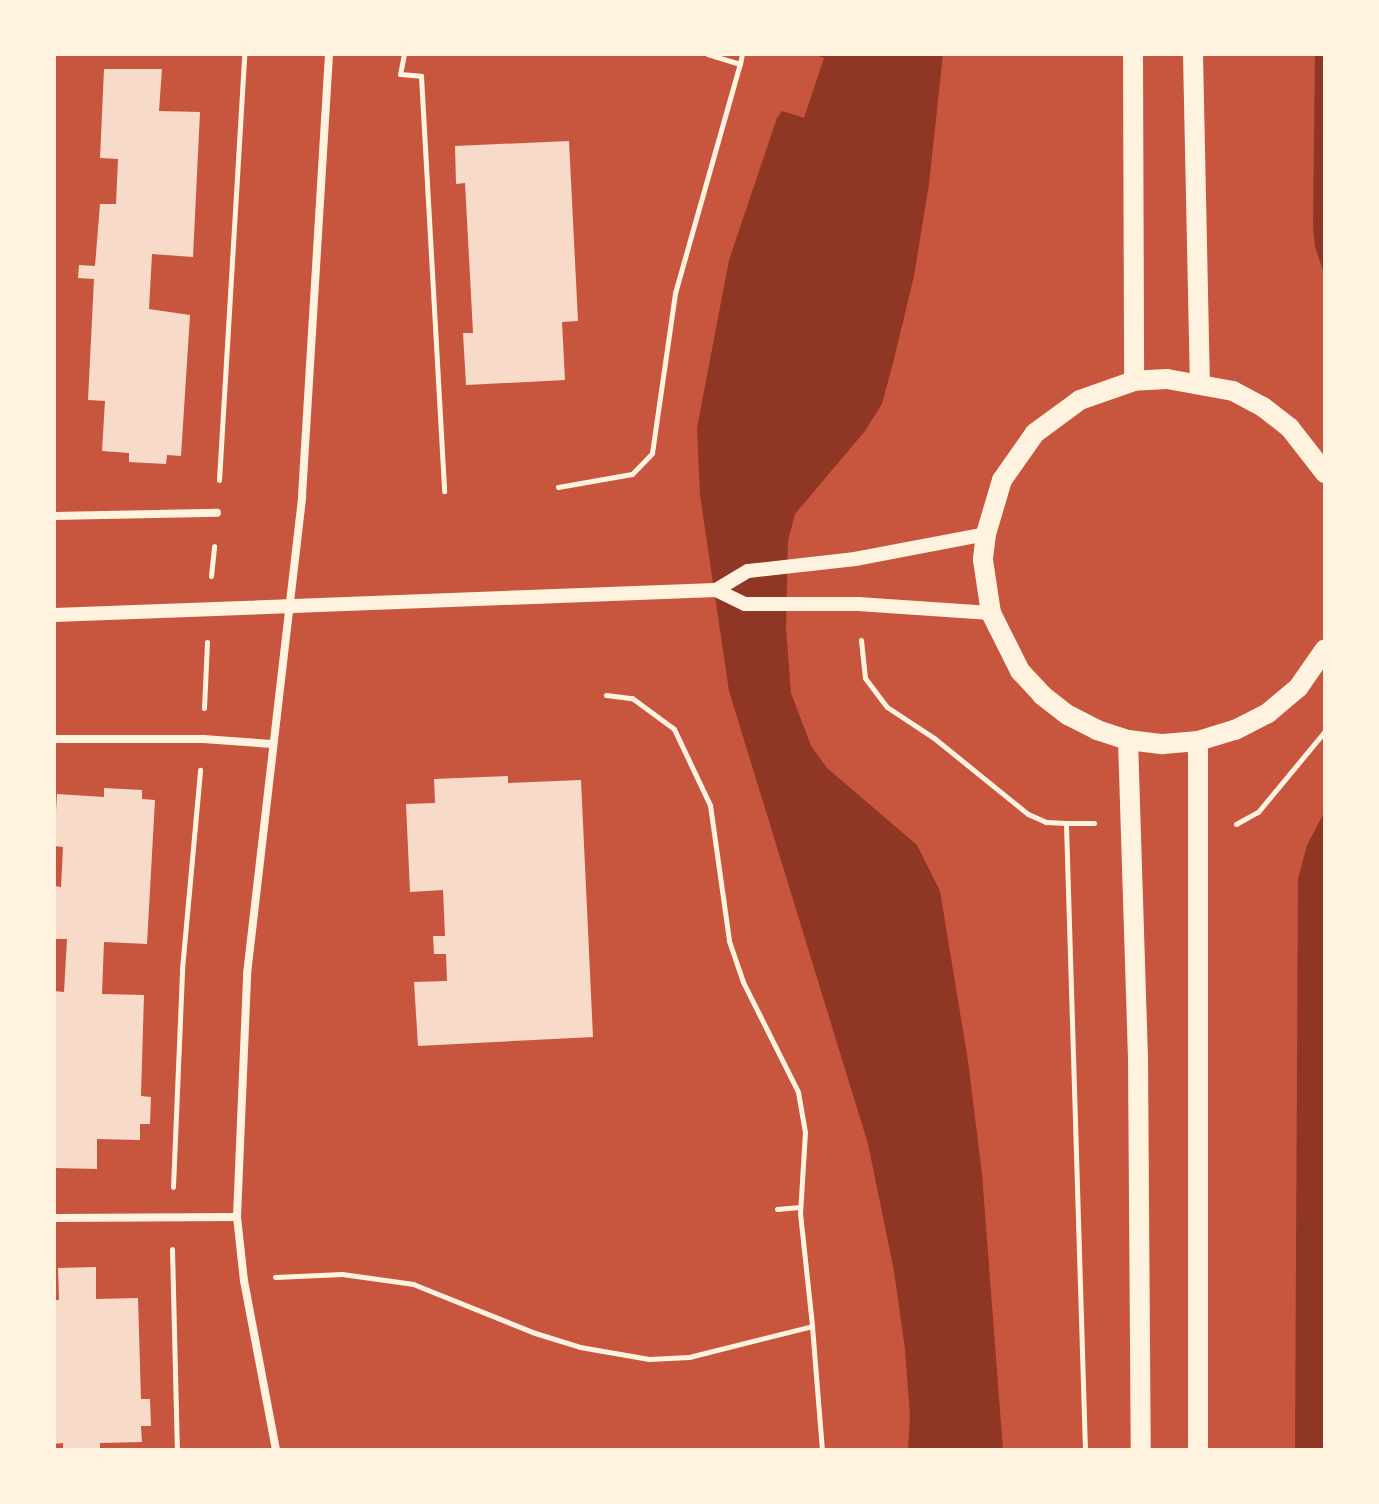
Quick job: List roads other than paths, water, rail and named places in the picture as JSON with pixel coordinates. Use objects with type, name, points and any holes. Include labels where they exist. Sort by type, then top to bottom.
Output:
[{"type":"main road","points":[[1133,54],[1134,381]]},
{"type":"main road","points":[[1193,54],[1200,382]]},
{"type":"main road","points":[[1325,473],[1290,428],[1263,407],[1233,391],[1200,382],[1134,381],[1080,400],[1035,433],[1002,480],[986,534],[983,560],[991,613],[1003,643],[1042,695],[1087,725],[1128,740],[1163,744],[1198,741],[1235,730],[1268,713],[1298,688],[1325,649]]},
{"type":"main road","points":[[1128,740],[1138,1058],[1141,1450]]},
{"type":"main road","points":[[1198,741],[1198,1450]]},
{"type":"street","points":[[276,1450],[244,1281],[237,1217],[247,974],[302,496],[329,54]]},
{"type":"street","points":[[54,516],[217,513]]},
{"type":"street","points":[[54,615],[716,590],[748,571],[855,559],[986,534]]},
{"type":"street","points":[[716,590],[745,604],[858,604],[991,613]]},
{"type":"street","points":[[54,739],[203,739],[272,744]]},
{"type":"street","points":[[54,1218],[237,1217]]}]
